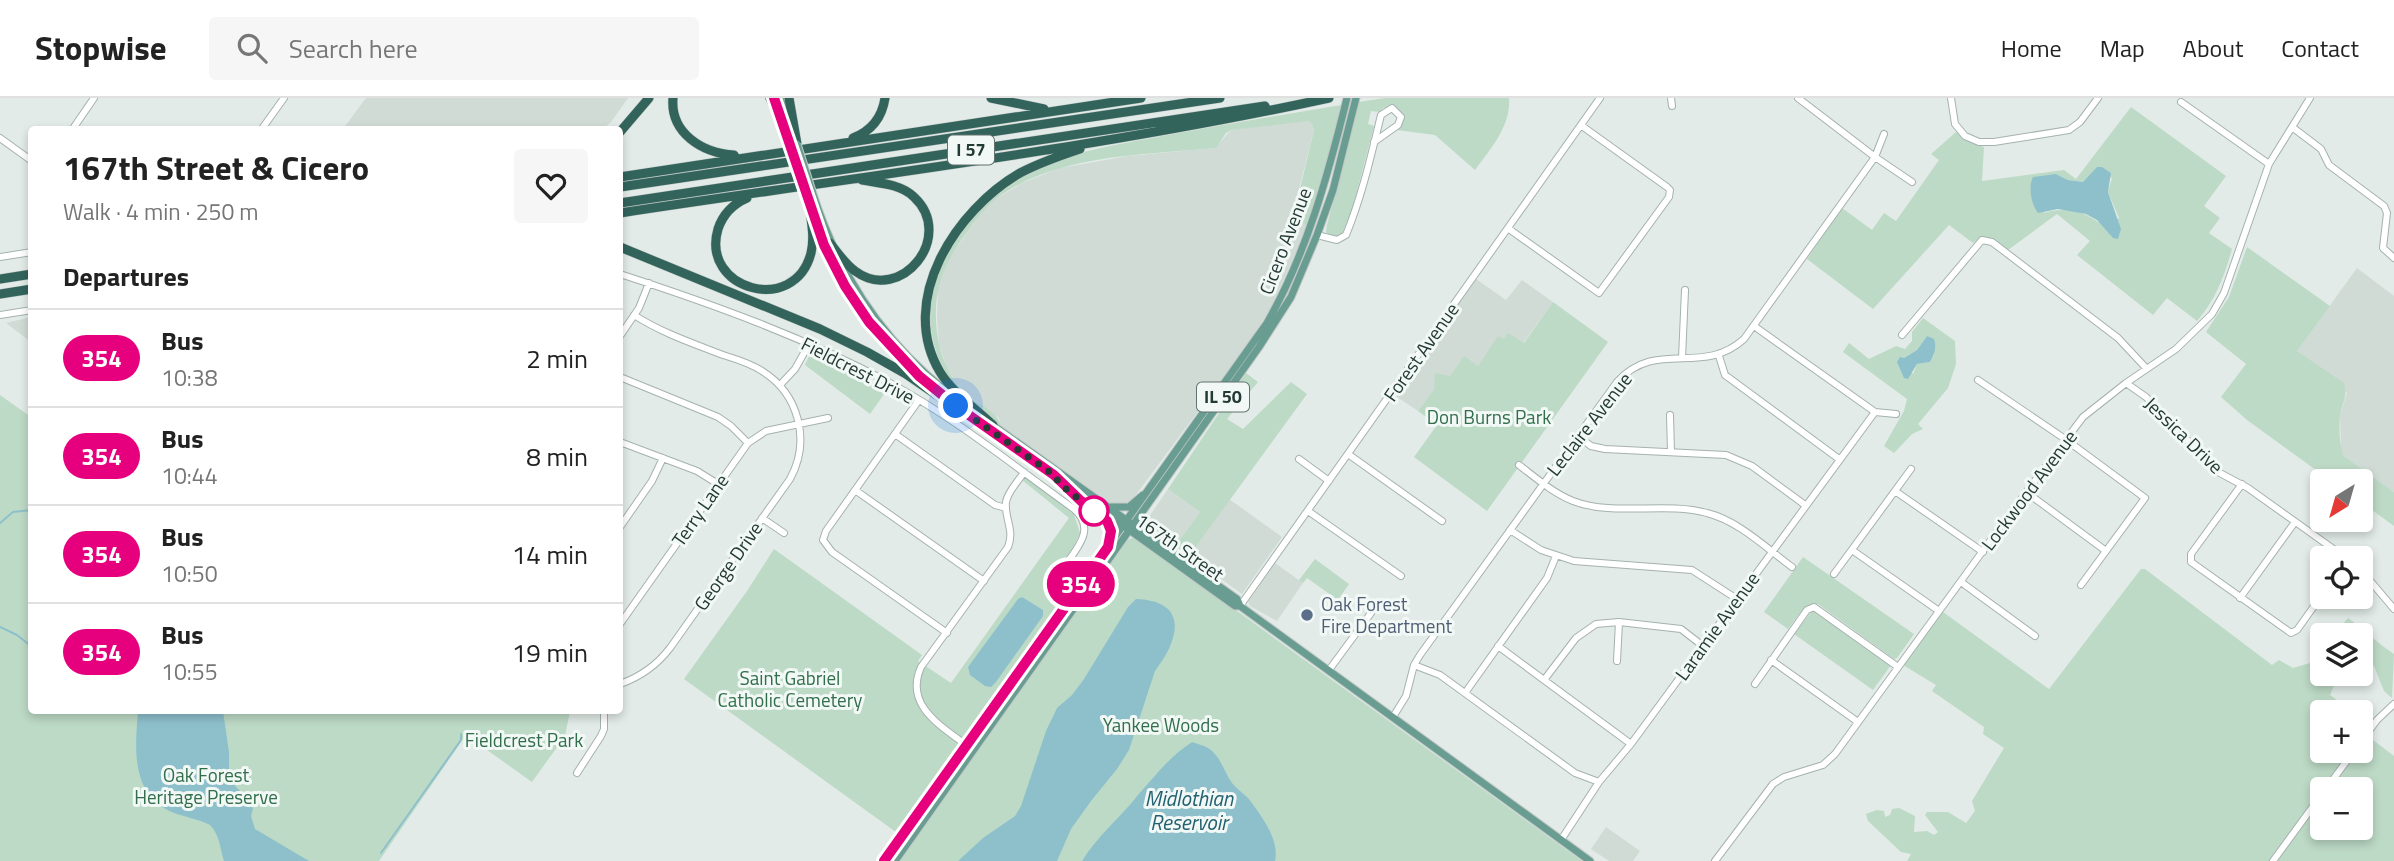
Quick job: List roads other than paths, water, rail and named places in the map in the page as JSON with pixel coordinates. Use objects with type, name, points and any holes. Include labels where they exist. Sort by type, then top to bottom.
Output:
[{"type":"highway","points":[[623,128],[649,98]]},
{"type":"highway","points":[[673,98],[672,110],[677,124],[691,141],[712,151],[729,155],[753,155]]},
{"type":"highway","points":[[772,98],[785,128]]},
{"type":"highway","points":[[789,98],[793,144]]},
{"type":"highway","points":[[827,145],[855,138],[867,131],[880,116],[885,98]]},
{"type":"highway","points":[[991,98],[1040,109],[1070,108]]},
{"type":"highway","points":[[623,177],[1141,98]]},
{"type":"highway","name":"I 57","points":[[623,187],[1220,98]]},
{"type":"highway","name":"I 57","points":[[623,203],[1323,98]]},
{"type":"highway","points":[[623,213],[1130,137],[1329,98]]},
{"type":"highway","points":[[993,425],[951,386],[932,355],[925,323],[926,302],[940,258],[954,235],[981,204],[1020,173],[1051,158],[1130,137]]},
{"type":"highway","points":[[830,243],[857,273],[884,280],[899,277],[915,265],[927,248],[929,235],[928,219],[914,196],[899,188],[861,180],[833,182]]},
{"type":"highway","points":[[774,190],[736,203],[724,216],[718,230],[716,246],[720,261],[731,276],[747,287],[765,290],[780,287],[802,271],[813,242],[809,204]]},
{"type":"highway","points":[[623,248],[820,329],[867,352],[906,374],[1039,465]]},
{"type":"highway","points":[[0,279],[28,275]]},
{"type":"highway","points":[[0,293],[28,290]]},
{"type":"main road","name":"167th Street","points":[[780,98],[808,191],[830,243],[850,283],[888,336],[923,371],[959,401],[1109,507],[1128,526]]},
{"type":"main road","name":"Cicero Avenue","points":[[895,861],[1068,610],[1291,297],[1313,234],[1347,98]]},
{"type":"main road","name":"Cicero Avenue","points":[[884,861],[966,745],[1068,610],[1108,547],[1128,526],[1267,323],[1284,294],[1333,190],[1355,102]]},
{"type":"main road","name":"167th Street","points":[[785,128],[793,144]]},
{"type":"main road","name":"167th Street","points":[[808,191],[809,204],[824,245],[845,286],[884,340],[919,376],[1039,465],[1237,599],[1240,606],[1590,861]]},
{"type":"main road","points":[[1054,475],[1107,521],[1111,531],[1108,547]]},
{"type":"main road","points":[[1109,507],[1129,507],[1154,485]]},
{"type":"street","points":[[75,126],[94,98]]},
{"type":"street","points":[[264,126],[284,98]]},
{"type":"street","name":"Forest Avenue","points":[[1240,606],[1600,98]]},
{"type":"street","points":[[1798,98],[1912,182]]},
{"type":"street","points":[[1951,98],[1955,124],[1965,136],[1979,142],[2069,130],[2080,122],[2098,98]]},
{"type":"street","name":"Lockwood Avenue","points":[[1715,861],[1768,789],[1784,777],[1823,765],[1835,754],[2083,417],[2146,368],[2176,349],[2201,327],[2224,293],[2269,164],[2310,98]]},
{"type":"street","points":[[2181,102],[2269,164]]},
{"type":"street","points":[[1313,234],[1337,240],[1346,235],[1366,177],[1374,142],[1381,115],[1392,108],[1401,117],[1398,125],[1374,142]]},
{"type":"street","points":[[1509,229],[1599,293],[1669,197],[1670,190],[1582,126]]},
{"type":"street","points":[[2292,127],[2321,149],[2329,165],[2384,206],[2387,214],[2383,248],[2394,258]]},
{"type":"street","points":[[1839,458],[1725,375],[1718,356],[1738,345],[1755,326],[1875,157],[1884,134]]},
{"type":"street","points":[[0,138],[28,158]]},
{"type":"street","points":[[1902,335],[1982,240],[1992,242],[2118,338],[2146,368]]},
{"type":"street","points":[[0,257],[28,253]]},
{"type":"street","name":"Fieldcrest Drive","points":[[623,275],[725,310],[809,344],[891,383],[1024,472],[1074,509],[1084,523],[1084,537],[1052,586],[1053,597],[1068,610]]},
{"type":"street","points":[[623,332],[649,283]]},
{"type":"street","points":[[1682,358],[1685,290]]},
{"type":"street","points":[[0,315],[28,311]]},
{"type":"street","points":[[634,315],[669,334],[755,366],[780,385],[792,401],[800,424]]},
{"type":"street","points":[[1755,326],[1875,412],[1896,414]]},
{"type":"street","points":[[780,385],[795,369],[809,344]]},
{"type":"street","name":"Leclaire Avenue","points":[[1393,718],[1406,696],[1414,665],[1617,382],[1640,364],[1655,359],[1718,356]]},
{"type":"street","points":[[623,378],[718,416],[748,443]]},
{"type":"street","points":[[1978,380],[2145,498],[2081,585]]},
{"type":"street","name":"Jessica Drive","points":[[2126,383],[2146,397],[2218,472],[2242,484],[2329,546]]},
{"type":"street","points":[[919,400],[826,531],[823,540],[832,552],[947,633]]},
{"type":"street","name":"Laramie Avenue","points":[[1561,840],[1599,782],[1631,744],[1875,412]]},
{"type":"street","points":[[1670,415],[1671,452]]},
{"type":"street","name":"Terry Lane","points":[[623,620],[748,443],[766,431],[828,418]]},
{"type":"street","name":"George Drive","points":[[623,683],[641,675],[663,657],[794,472],[800,453],[800,424]]},
{"type":"street","points":[[895,434],[995,505],[1006,508]]},
{"type":"street","points":[[1578,436],[1599,449],[1717,454],[1738,458],[1805,505]]},
{"type":"street","points":[[623,443],[697,471],[718,484]]},
{"type":"street","points":[[1348,454],[1442,521]]},
{"type":"street","points":[[623,523],[652,481],[663,458]]},
{"type":"street","points":[[1299,459],[1329,481]]},
{"type":"street","points":[[1519,465],[1565,497],[1591,505],[1705,512],[1735,525],[1793,567]]},
{"type":"street","points":[[1834,574],[1912,469]]},
{"type":"street","points":[[966,745],[927,714],[921,705],[916,683],[919,670],[1010,541],[1007,498],[1024,472]]},
{"type":"street","points":[[2242,484],[2189,559],[2289,632],[2294,633],[2312,609]]},
{"type":"street","points":[[855,490],[984,581]]},
{"type":"street","points":[[1895,491],[1983,552]]},
{"type":"street","points":[[2026,492],[2106,551]]},
{"type":"street","points":[[1308,511],[1401,576]]},
{"type":"street","points":[[762,518],[784,533]]},
{"type":"street","points":[[2240,598],[2295,522]]},
{"type":"street","points":[[1510,530],[1556,556],[1584,563],[1692,570],[1737,599]]},
{"type":"street","points":[[1852,550],[1939,611]]},
{"type":"street","points":[[1465,693],[1547,578],[1556,556]]},
{"type":"street","points":[[1961,582],[2035,636]]},
{"type":"street","points":[[2373,584],[2394,609]]},
{"type":"street","points":[[1755,684],[1807,610],[1814,607],[1898,667]]},
{"type":"street","points":[[1329,670],[1371,613]]},
{"type":"street","points":[[1544,680],[1580,634],[1596,624],[1619,622],[1681,629],[1703,646]]},
{"type":"street","points":[[1617,661],[1619,622]]},
{"type":"street","points":[[1498,646],[1631,744]]},
{"type":"street","points":[[1771,660],[1858,722]]},
{"type":"street","points":[[1414,665],[1440,675],[1575,773],[1599,782]]},
{"type":"street","points":[[2373,726],[2394,704]]},
{"type":"street","points":[[577,772],[601,736],[604,714]]},
{"type":"street","points":[[2273,861],[2310,810]]},
{"type":"water","points":[[2097,167],[2111,173],[2108,192],[2121,229],[2118,239],[2113,238],[2097,220],[2086,214],[2058,209],[2038,213],[2032,200],[2033,177],[2056,174],[2068,180],[2083,182]]},
{"type":"water","points":[[1927,336],[1935,342],[1935,351],[1930,362],[1917,364],[1908,379],[1904,378],[1897,362],[1900,357],[1904,358],[1917,350]]},
{"type":"water","points":[[1022,597],[1043,610],[1043,616],[996,682],[991,687],[985,686],[970,675],[968,667]]},
{"type":"water","name":"Midlothian Reservoir","points":[[1136,599],[1153,601],[1165,607],[1172,614],[1174,635],[1155,671],[1129,750],[1071,829],[1057,861],[958,861],[983,838],[1015,816],[1057,708],[1072,695],[1084,679],[1128,607]]},
{"type":"water","points":[[138,714],[223,714],[229,774],[236,787],[248,798],[253,809],[251,816],[255,829],[309,861],[224,861],[218,838],[210,825],[174,813],[149,795],[138,770]]},
{"type":"water","name":"Midlothian Reservoir","points":[[1192,742],[1212,751],[1232,783],[1258,812],[1272,836],[1275,861],[1082,861],[1163,767]]},
{"type":"waterway","points":[[0,523],[13,512],[28,510]]},
{"type":"waterway","points":[[0,627],[28,644]]},
{"type":"waterway","points":[[381,853],[461,740],[461,734]]},
{"type":"place","name":"Oak Forest Fire Department","points":[[1307,615]]},
{"type":"park label","name":"Don Burns Park","points":[[1489,417]]},
{"type":"park label","name":"Saint Gabriel Catholic Cemetery","points":[[790,689]]},
{"type":"park label","name":"Yankee Woods","points":[[1161,725]]},
{"type":"park label","name":"Fieldcrest Park","points":[[524,740]]},
{"type":"park label","name":"Oak Forest Heritage Preserve","points":[[206,786]]}]
